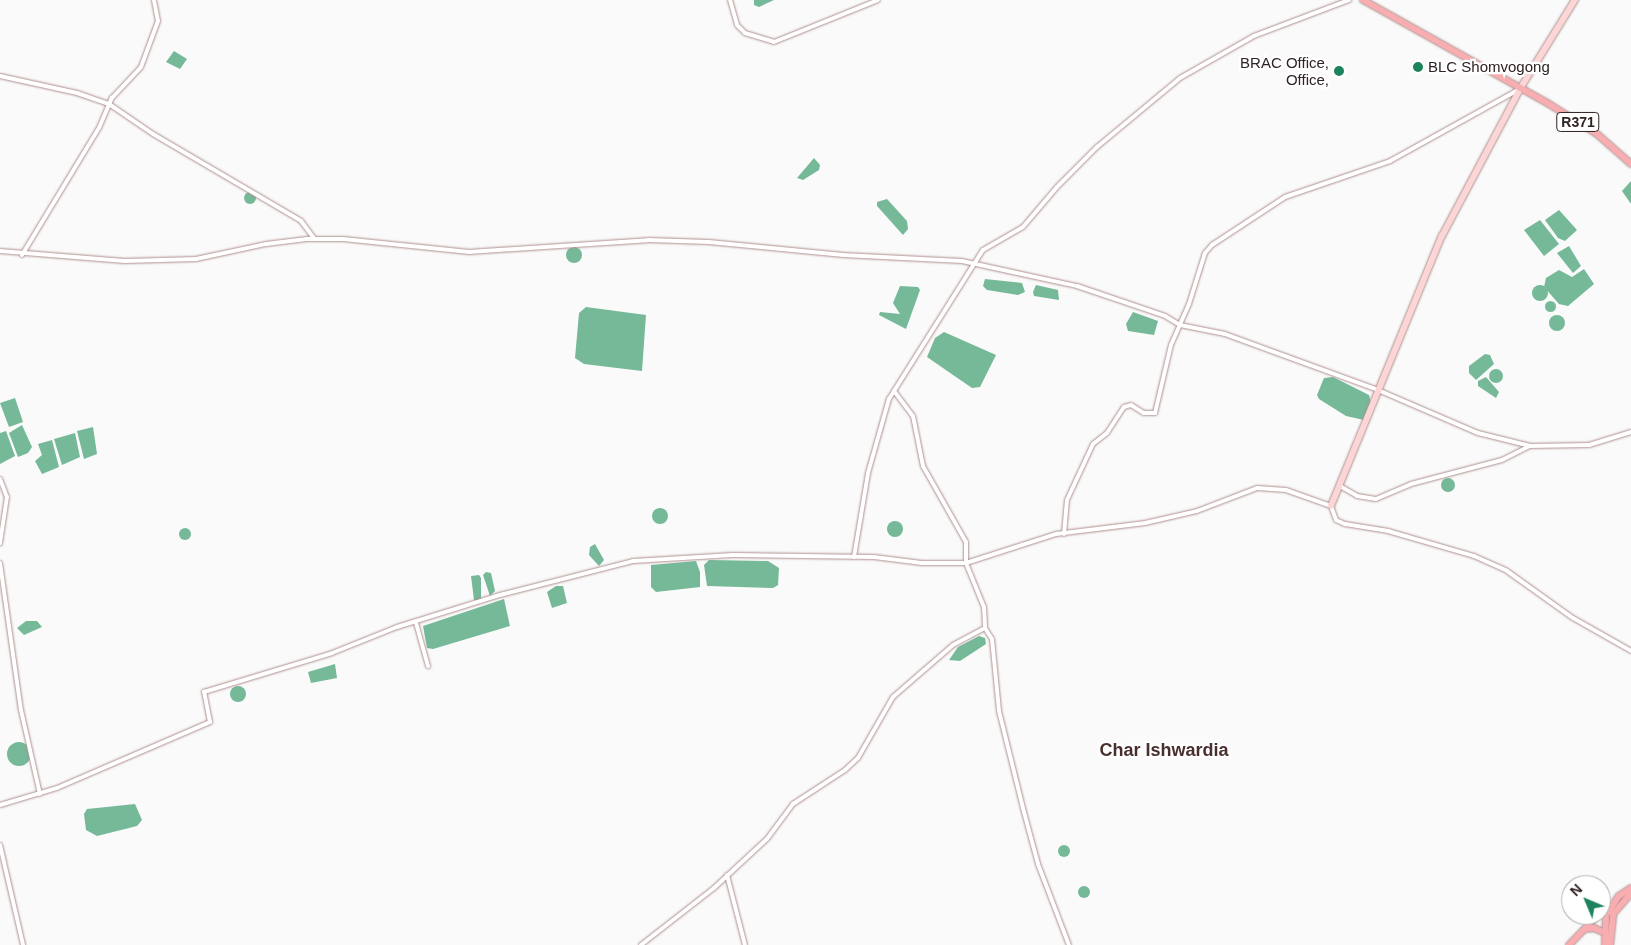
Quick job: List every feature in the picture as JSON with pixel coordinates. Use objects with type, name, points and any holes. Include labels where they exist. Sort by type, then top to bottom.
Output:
[{"type":"main road","name":"R371","points":[[1363,0],[1597,134],[1631,164]]},
{"type":"main road","points":[[1611,905],[1631,888]]},
{"type":"main road","points":[[1610,945],[1606,934],[1613,914],[1631,893]]},
{"type":"main road","points":[[1569,945],[1589,925]]},
{"type":"main road","points":[[1605,945],[1607,925]]},
{"type":"main road","points":[[1585,929],[1606,934]]},
{"type":"street","points":[[22,255],[90,145],[109,104],[142,67],[149,52],[158,21],[154,0]]},
{"type":"street","points":[[730,0],[737,25],[745,32],[774,42],[878,0]]},
{"type":"street","points":[[854,557],[868,473],[894,391],[972,263],[983,250],[1023,227],[1057,187],[1097,146],[1180,78],[1254,36],[1348,0]]},
{"type":"street","points":[[1575,0],[1520,89],[1442,236],[1331,506],[1336,520],[1345,524],[1388,531],[1474,556],[1507,572],[1573,618],[1631,651]]},
{"type":"street","points":[[0,76],[77,93],[109,104],[153,134],[301,221],[314,238]]},
{"type":"street","points":[[1064,534],[1068,500],[1093,444],[1107,433],[1124,407],[1131,405],[1144,413],[1155,413],[1171,345],[1180,325],[1205,253],[1233,228],[1285,197],[1390,161],[1520,89]]},
{"type":"street","points":[[0,252],[125,261],[196,259],[266,244],[314,238],[468,252],[648,240],[709,242],[843,255],[972,263],[1077,286],[1165,316],[1180,325],[1217,332],[1269,348],[1378,390],[1478,433],[1530,446],[1589,445],[1631,432]]},
{"type":"street","points":[[894,391],[913,416],[919,454],[934,490],[956,522],[966,542],[966,563],[984,608],[985,628],[992,639],[999,711],[1038,864],[1069,945]]},
{"type":"street","points":[[1340,486],[1357,496],[1376,499],[1410,484],[1502,460],[1530,446]]},
{"type":"street","points":[[0,479],[7,497],[0,543]]},
{"type":"street","points":[[0,805],[40,794],[210,722],[204,692],[500,595],[633,561],[704,555],[854,557],[966,563],[1032,540],[1145,523],[1197,511],[1257,488],[1286,490],[1331,506]]},
{"type":"street","points":[[0,563],[21,710],[40,794]]},
{"type":"street","points":[[416,623],[428,666]]},
{"type":"street","points":[[641,945],[767,840],[793,804],[846,770],[858,758],[893,697],[953,646],[985,628]]},
{"type":"street","points":[[0,844],[23,945]]},
{"type":"street","points":[[727,875],[745,945]]},
{"type":"shaded area","points":[[754,0],[774,0],[759,7],[754,5]]},
{"type":"shaded area","points":[[174,51],[187,59],[180,69],[166,62]]},
{"type":"shaded area","points":[[814,158],[820,165],[819,170],[803,180],[797,178]]},
{"type":"shaded area","points":[[1631,181],[1631,204],[1622,191]]},
{"type":"shaded area","points":[[248,192],[252,192],[256,198],[252,204],[248,204],[244,200],[244,196]]},
{"type":"shaded area","points":[[887,199],[907,221],[908,229],[903,235],[877,206],[877,202]]},
{"type":"shaded area","points":[[1559,210],[1577,230],[1565,241],[1558,238],[1545,220]]},
{"type":"shaded area","points":[[1540,220],[1559,244],[1544,256],[1524,230]]},
{"type":"shaded area","points":[[1569,246],[1581,266],[1573,273],[1557,253]]},
{"type":"shaded area","points":[[571,247],[577,247],[582,252],[580,261],[571,263],[566,258],[566,252]]},
{"type":"shaded area","points":[[1584,269],[1594,284],[1568,306],[1559,304],[1544,287],[1546,278],[1559,270],[1572,277]]},
{"type":"shaded area","points":[[985,279],[1022,283],[1025,292],[1018,295],[987,290],[983,286]]},
{"type":"shaded area","points":[[1036,285],[1058,290],[1059,300],[1034,296],[1033,292]]},
{"type":"shaded area","points":[[1540,285],[1546,287],[1548,293],[1546,299],[1540,301],[1534,299],[1532,293],[1534,287]]},
{"type":"shaded area","points":[[900,286],[918,287],[920,290],[906,329],[879,315],[880,312],[900,314],[893,303]]},
{"type":"shaded area","points":[[1550,300],[1556,306],[1550,312],[1544,306]]},
{"type":"shaded area","points":[[586,307],[646,315],[642,371],[584,364],[575,358],[579,313]]},
{"type":"shaded area","points":[[1133,312],[1158,321],[1154,335],[1128,331],[1126,324]]},
{"type":"shaded area","points":[[1557,315],[1565,323],[1557,331],[1549,323]]},
{"type":"shaded area","points":[[944,332],[996,355],[980,387],[972,388],[927,357],[935,338]]},
{"type":"shaded area","points":[[1485,354],[1490,355],[1494,364],[1476,380],[1469,373],[1469,366]]},
{"type":"shaded area","points":[[1493,369],[1499,369],[1503,376],[1499,383],[1493,383],[1489,379],[1489,373]]},
{"type":"shaded area","points":[[1333,377],[1369,395],[1371,403],[1364,420],[1346,416],[1319,399],[1317,395],[1324,378]]},
{"type":"shaded area","points":[[1486,377],[1499,392],[1496,398],[1478,386],[1478,381]]},
{"type":"shaded area","points":[[15,398],[23,422],[9,427],[0,403]]},
{"type":"shaded area","points":[[22,425],[32,447],[28,453],[18,457],[9,433]]},
{"type":"shaded area","points":[[93,427],[97,454],[84,459],[77,431]]},
{"type":"shaded area","points":[[6,431],[15,456],[0,464],[0,433]]},
{"type":"shaded area","points":[[75,433],[80,457],[62,465],[54,439]]},
{"type":"shaded area","points":[[52,440],[59,467],[42,474],[35,461],[42,455],[38,444]]},
{"type":"shaded area","points":[[1448,478],[1453,480],[1455,485],[1453,490],[1448,492],[1443,490],[1441,485],[1443,480]]},
{"type":"shaded area","points":[[660,508],[668,516],[660,524],[652,516]]},
{"type":"shaded area","points":[[895,521],[901,523],[903,529],[901,535],[895,537],[889,535],[887,529],[889,523]]},
{"type":"shaded area","points":[[185,528],[191,534],[185,540],[179,534]]},
{"type":"shaded area","points":[[595,544],[604,560],[599,566],[589,555],[590,547]]},
{"type":"shaded area","points":[[709,560],[768,561],[779,568],[778,585],[773,588],[707,586],[704,565]]},
{"type":"shaded area","points":[[696,561],[700,572],[700,587],[656,592],[651,587],[651,565]]},
{"type":"shaded area","points":[[486,572],[491,573],[495,591],[490,596],[483,575]]},
{"type":"shaded area","points":[[479,575],[481,578],[481,600],[474,600],[471,576]]},
{"type":"shaded area","points":[[556,586],[563,586],[567,603],[552,608],[547,592]]},
{"type":"shaded area","points":[[504,599],[510,626],[433,649],[427,648],[423,626]]},
{"type":"shaded area","points":[[26,621],[37,621],[42,627],[24,635],[17,628]]},
{"type":"shaded area","points":[[979,636],[985,638],[986,644],[960,661],[949,660],[958,647]]},
{"type":"shaded area","points":[[335,664],[337,678],[311,683],[308,672]]},
{"type":"shaded area","points":[[235,686],[241,686],[246,691],[244,700],[235,702],[230,697],[230,691]]},
{"type":"shaded area","points":[[19,742],[27,746],[31,754],[27,762],[19,766],[11,762],[7,754],[11,746]]},
{"type":"shaded area","points":[[135,804],[142,820],[137,826],[97,836],[86,830],[84,814],[87,809]]},
{"type":"shaded area","points":[[1062,845],[1066,845],[1070,851],[1066,857],[1062,857],[1058,853],[1058,849]]},
{"type":"shaded area","points":[[1086,886],[1089,887],[1089,897],[1082,898],[1079,897],[1078,890],[1079,887]]},
{"type":"place","name":"BLC Shomvogong","points":[[1418,67]]},
{"type":"place","name":"BRAC Office, Office,","points":[[1339,71]]},
{"type":"district","name":"Char Ishwardia","points":[[1164,750]]}]
